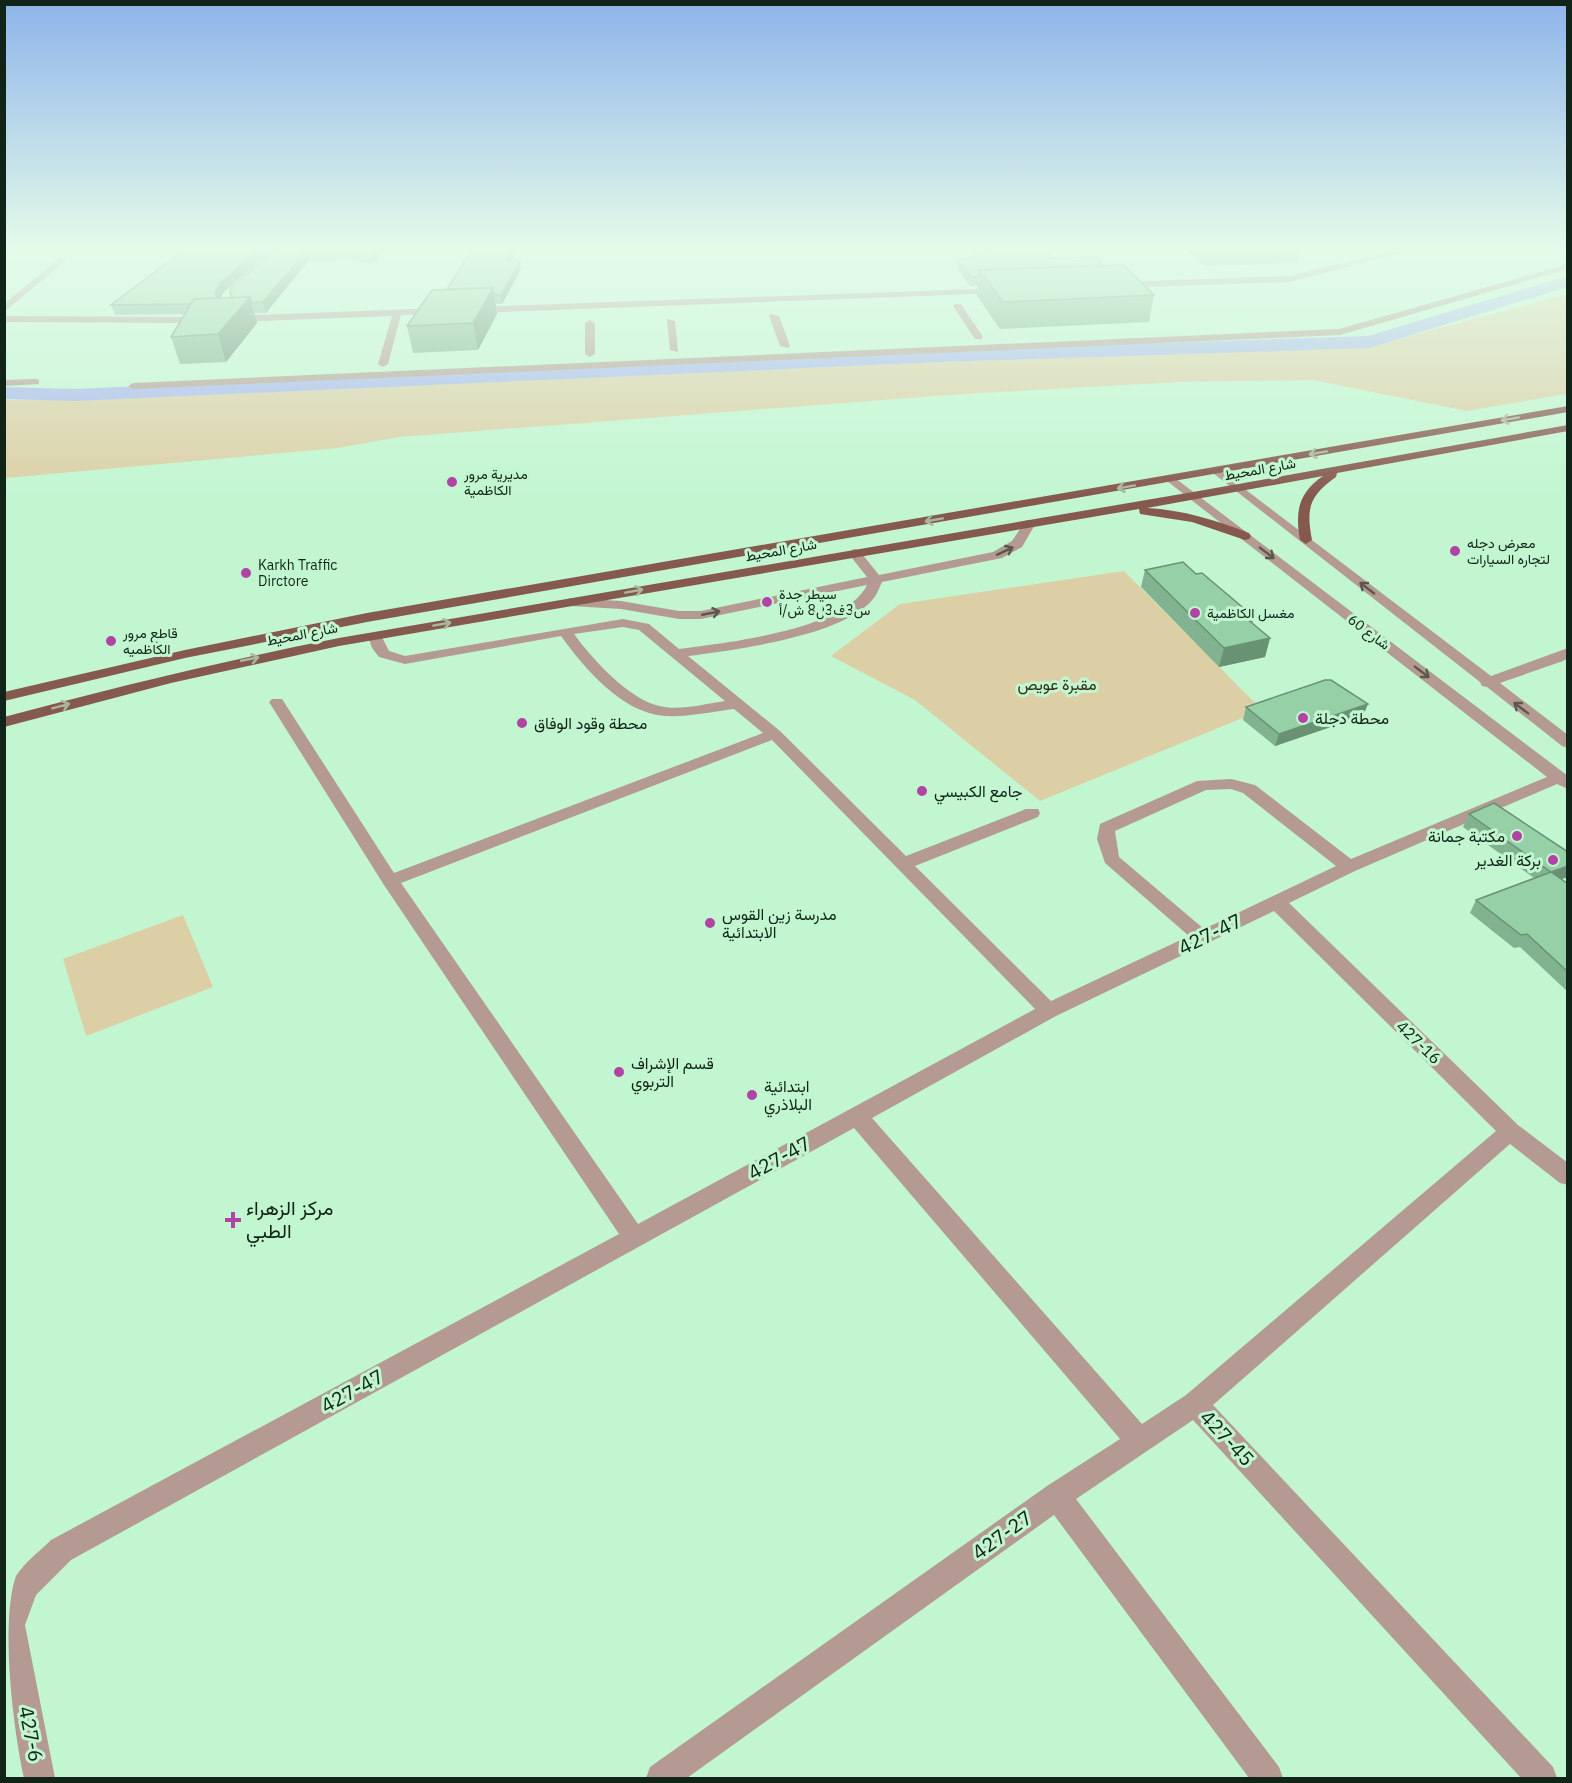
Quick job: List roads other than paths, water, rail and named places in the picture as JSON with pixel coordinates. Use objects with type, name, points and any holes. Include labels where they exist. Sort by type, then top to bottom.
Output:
[{"type":"main road","name":"شارع المحيط","points":[[4,697],[167,656],[287,631],[1568,409]]},
{"type":"main road","name":"شارع المحيط","points":[[4,722],[125,689],[239,662],[375,636],[1339,471],[1568,428]]},
{"type":"main road","points":[[1306,540],[1301,517],[1306,498],[1317,484],[1339,471]]},
{"type":"main road","points":[[1101,511],[1153,511],[1186,516],[1216,524],[1245,536]]},
{"type":"main road","points":[[824,538],[827,548],[848,554]]},
{"type":"main road","points":[[784,545],[796,554],[796,559],[792,564]]},
{"type":"street","points":[[383,364],[393,329]]},
{"type":"street","points":[[578,355],[595,354],[591,329]]},
{"type":"street","points":[[670,329],[669,351],[686,350]]},
{"type":"street","points":[[779,329],[786,345]]},
{"type":"street","points":[[973,329],[978,337]]},
{"type":"street","points":[[133,386],[1340,332],[1350,329]]},
{"type":"street","points":[[967,337],[990,336]]},
{"type":"street","points":[[774,346],[797,345]]},
{"type":"street","points":[[371,364],[394,363]]},
{"type":"street","points":[[4,382],[35,382]]},
{"type":"street","name":"شارع 60","points":[[1217,471],[1568,743]]},
{"type":"street","name":"شارع 60","points":[[1171,479],[1563,781]]},
{"type":"street","points":[[570,602],[621,605],[679,615],[700,615],[1005,552],[1017,544],[1030,523]]},
{"type":"street","points":[[678,654],[766,639],[845,616],[868,599],[876,586],[876,580],[848,554]]},
{"type":"street","points":[[375,636],[380,651],[388,657],[405,660],[612,624],[634,624],[650,630],[774,734],[1049,1011]]},
{"type":"street","points":[[565,632],[574,645],[620,691],[654,710],[693,710],[738,704]]},
{"type":"street","points":[[1488,683],[1558,658],[1568,651]]},
{"type":"street","points":[[276,702],[390,881],[634,1237]]},
{"type":"street","points":[[390,881],[774,734]]},
{"type":"street","name":"427-47","points":[[26,1585],[61,1550],[1049,1011],[1349,867],[1563,781]]},
{"type":"street","points":[[1202,937],[1111,859],[1106,828],[1203,785],[1231,784],[1249,789],[1349,867]]},
{"type":"street","points":[[903,864],[1032,813]]},
{"type":"street","name":"427-16","points":[[1276,902],[1510,1131],[1568,1176]]},
{"type":"street","points":[[856,1115],[1139,1442]]},
{"type":"street","name":"427-45","points":[[1510,1131],[1195,1404],[1542,1779]]},
{"type":"street","name":"427-27","points":[[661,1779],[1057,1496],[1195,1404]]},
{"type":"street","points":[[1057,1496],[1268,1779]]},
{"type":"street","name":"427-6","points":[[26,1585],[10,1625],[39,1779]]},
{"type":"waterway","points":[[4,393],[76,395],[939,356],[1369,342],[1411,329]]},
{"type":"place","name":"مديرية مرور الكاظمية","points":[[452,482]]},
{"type":"place","name":"معرض دجله لتجاره السيارات","points":[[1455,551]]},
{"type":"place","name":"Karkh Traffic Dirctore","points":[[246,573]]},
{"type":"place","name":"سيطر جدة س3ف3ل8 ش/أ","points":[[767,602]]},
{"type":"place","name":"مغسل الكاظمية","points":[[1195,613]]},
{"type":"place","name":"قاطع مرور الكاظميه","points":[[111,641]]},
{"type":"place","name":"محطة دجلة","points":[[1303,718]]},
{"type":"place","name":"محطة وقود الوفاق","points":[[522,723]]},
{"type":"place","name":"جامع الكبيسي","points":[[922,791]]},
{"type":"place","name":"مكتبة جمانة","points":[[1517,836]]},
{"type":"place","name":"بركة الغدير","points":[[1553,860]]},
{"type":"place","name":"مدرسة زين القوس الابتدائية","points":[[710,923]]},
{"type":"place","name":"قسم الإشراف التربوي","points":[[619,1072]]},
{"type":"place","name":"ابتدائية البلاذري","points":[[752,1095]]},
{"type":"place","name":"مركز الزهراء الطبي","points":[[233,1220]]},
{"type":"park label","name":"مقبرة عويص","points":[[1057,684]]}]
